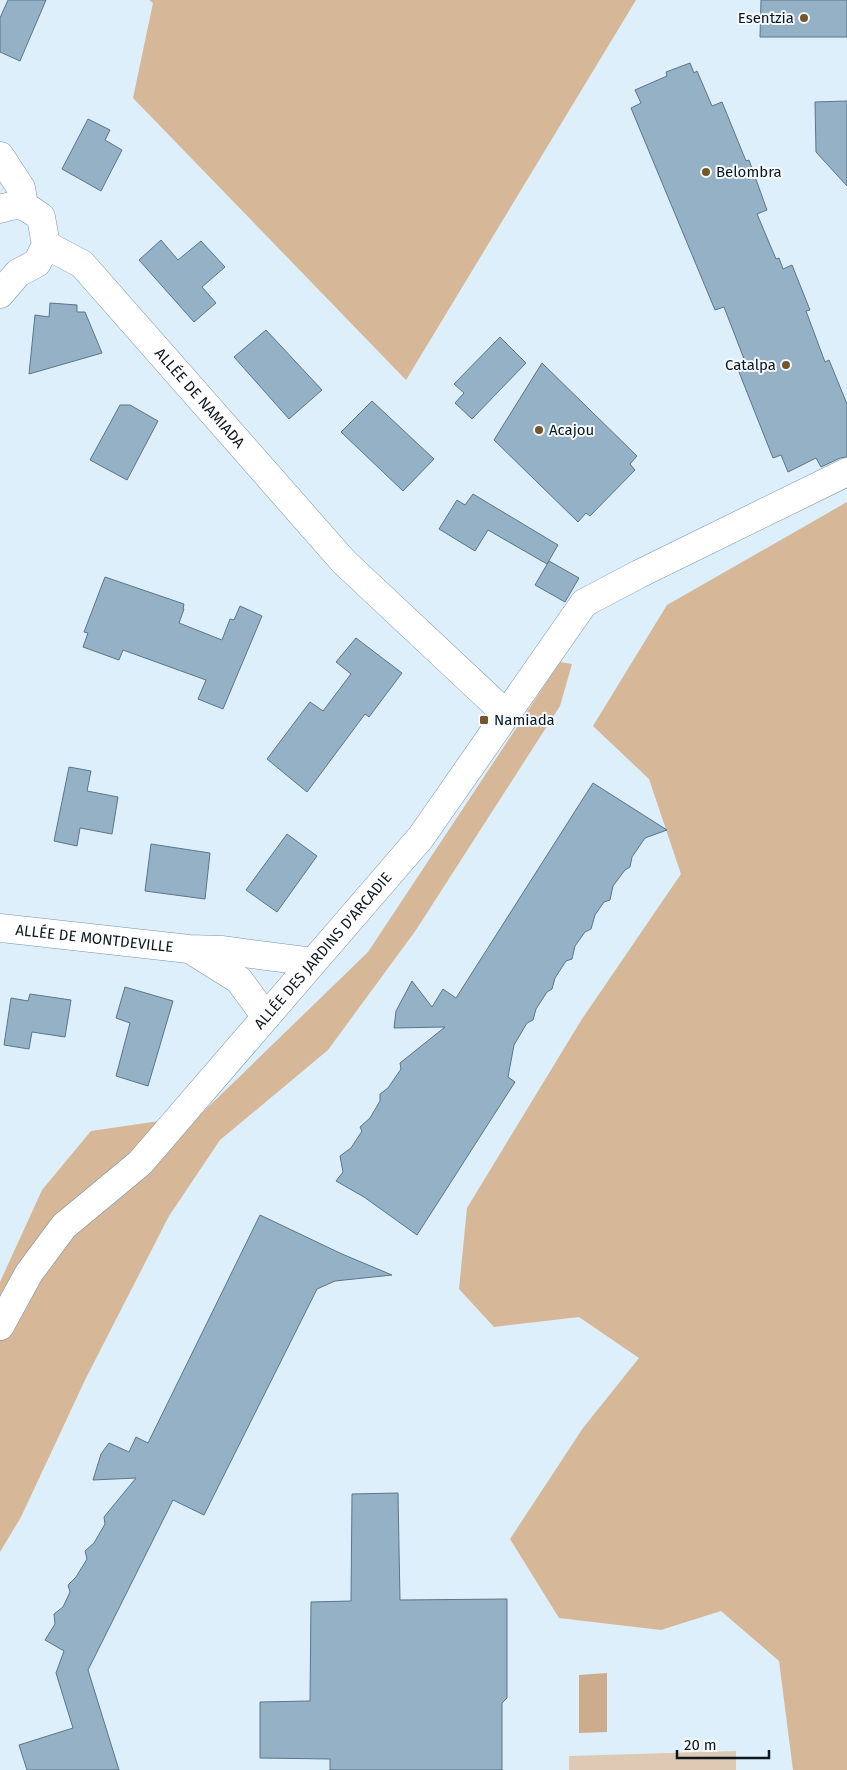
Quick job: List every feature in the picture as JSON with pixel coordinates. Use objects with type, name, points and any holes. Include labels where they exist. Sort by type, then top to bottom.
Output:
[{"type":"street","points":[[0,156],[21,188],[12,207],[41,217],[46,245],[37,263],[9,272],[0,294]]},
{"type":"street","name":"ALLÉE DE NAMIADA","points":[[46,245],[82,264],[344,562],[506,714]]},
{"type":"street","name":"ALLÉE DES JARDINS D'ARCADIE","points":[[0,1326],[29,1273],[64,1226],[140,1163],[421,837],[584,603],[638,574],[847,472]]},
{"type":"street","name":"ALLÉE DE MONTDEVILLE","points":[[0,928],[189,949],[222,950],[313,962]]},
{"type":"street","name":"ALLÉE DE MONTDEVILLE","points":[[189,949],[239,980],[266,1017]]},
{"type":"shaded area","points":[[149,0],[636,0],[406,380],[133,98],[153,3]]},
{"type":"shaded area","points":[[847,502],[847,1770],[793,1770],[779,1661],[721,1611],[661,1630],[559,1618],[510,1539],[583,1428],[639,1358],[579,1317],[494,1327],[459,1289],[467,1208],[582,1019],[681,874],[649,779],[593,726],[667,605]]},
{"type":"shaded area","points":[[560,662],[572,664],[560,706],[416,930],[328,1050],[220,1140],[169,1216],[85,1380],[21,1517],[0,1552],[0,1282],[42,1190],[91,1131],[200,1115],[368,952]]},
{"type":"shaded area","points":[[607,1673],[607,1732],[579,1733],[579,1675]]},
{"type":"shaded area","points":[[736,1751],[736,1770],[569,1770],[569,1756]]},
{"type":"building","points":[[8,0],[46,0],[20,61],[0,52],[0,18]]},
{"type":"building","name":"Esentzia","points":[[761,0],[847,0],[847,37],[760,37]]},
{"type":"building","points":[[690,63],[694,73],[697,71],[712,106],[722,102],[746,161],[749,160],[767,210],[757,214],[776,259],[779,258],[783,269],[792,265],[810,310],[806,311],[825,362],[829,360],[847,404],[847,457],[840,458],[821,467],[816,458],[788,472],[781,455],[773,458],[737,367],[746,364],[724,307],[715,310],[631,108],[641,103],[635,90],[667,76],[666,72]]},
{"type":"building","points":[[847,101],[847,186],[816,152],[815,102]]},
{"type":"building","points":[[88,119],[110,130],[105,140],[122,150],[101,191],[62,169]]},
{"type":"building","points":[[161,240],[178,260],[201,241],[225,267],[202,287],[216,303],[194,322],[139,260]]},
{"type":"building","points":[[50,303],[77,305],[77,312],[85,312],[102,353],[29,374],[35,315],[49,317]]},
{"type":"building","points":[[266,330],[322,390],[289,419],[234,357]]},
{"type":"building","points":[[500,337],[526,363],[472,419],[455,403],[464,393],[454,384]]},
{"type":"building","name":"Acajou","points":[[542,363],[637,456],[630,464],[635,470],[590,516],[586,513],[578,522],[494,440]]},
{"type":"building","points":[[372,401],[434,459],[403,491],[341,432]]},
{"type":"building","points":[[120,405],[130,405],[158,421],[127,480],[90,460]]},
{"type":"building","points":[[473,494],[558,545],[547,564],[488,530],[475,551],[439,529],[457,500],[465,505]]},
{"type":"building","points":[[549,561],[579,578],[565,602],[535,585]]},
{"type":"building","points":[[105,577],[184,604],[179,623],[222,640],[230,619],[234,620],[240,606],[262,616],[223,709],[198,699],[206,680],[123,650],[119,660],[83,647],[88,633],[84,632]]},
{"type":"building","points":[[356,638],[402,673],[369,717],[365,714],[307,792],[267,759],[310,702],[323,711],[351,674],[336,662]]},
{"type":"building","points":[[69,767],[91,771],[87,791],[118,797],[112,834],[80,828],[77,846],[54,841]]},
{"type":"building","points":[[593,783],[667,830],[645,838],[632,857],[630,867],[625,870],[613,886],[610,900],[604,902],[595,915],[591,929],[585,932],[575,946],[572,959],[566,961],[555,978],[552,989],[547,992],[536,1009],[533,1020],[527,1023],[514,1045],[508,1077],[515,1082],[417,1235],[364,1197],[336,1181],[343,1172],[340,1156],[351,1148],[362,1131],[360,1127],[370,1118],[380,1101],[380,1094],[388,1088],[401,1069],[400,1063],[445,1027],[394,1028],[396,1011],[412,981],[432,1007],[443,989],[456,998]]},
{"type":"building","points":[[287,834],[317,856],[277,912],[246,890]]},
{"type":"building","points":[[151,844],[210,853],[205,899],[145,891]]},
{"type":"building","points":[[125,987],[173,1001],[148,1086],[116,1076],[130,1023],[116,1018]]},
{"type":"building","points":[[30,994],[71,1000],[65,1037],[32,1032],[29,1049],[4,1045],[11,998],[28,1001]]},
{"type":"building","points":[[260,1215],[342,1254],[392,1275],[335,1281],[317,1289],[204,1515],[173,1500],[88,1670],[119,1770],[27,1770],[19,1745],[73,1728],[56,1673],[64,1651],[45,1640],[55,1624],[54,1614],[63,1607],[70,1592],[68,1585],[76,1577],[87,1559],[85,1551],[94,1543],[105,1524],[104,1517],[136,1478],[93,1480],[101,1454],[109,1443],[129,1452],[136,1437],[148,1443]]},
{"type":"building","points":[[398,1493],[400,1600],[507,1599],[507,1698],[502,1703],[502,1770],[330,1770],[330,1759],[260,1758],[260,1702],[310,1701],[311,1602],[351,1601],[352,1494]]},
{"type":"place","name":"Esentzia","points":[[804,18]]},
{"type":"place","name":"Belombra","points":[[706,172]]},
{"type":"place","name":"Catalpa","points":[[786,365]]},
{"type":"place","name":"Acajou","points":[[539,430]]},
{"type":"place","name":"Namiada","points":[[484,720]]}]
